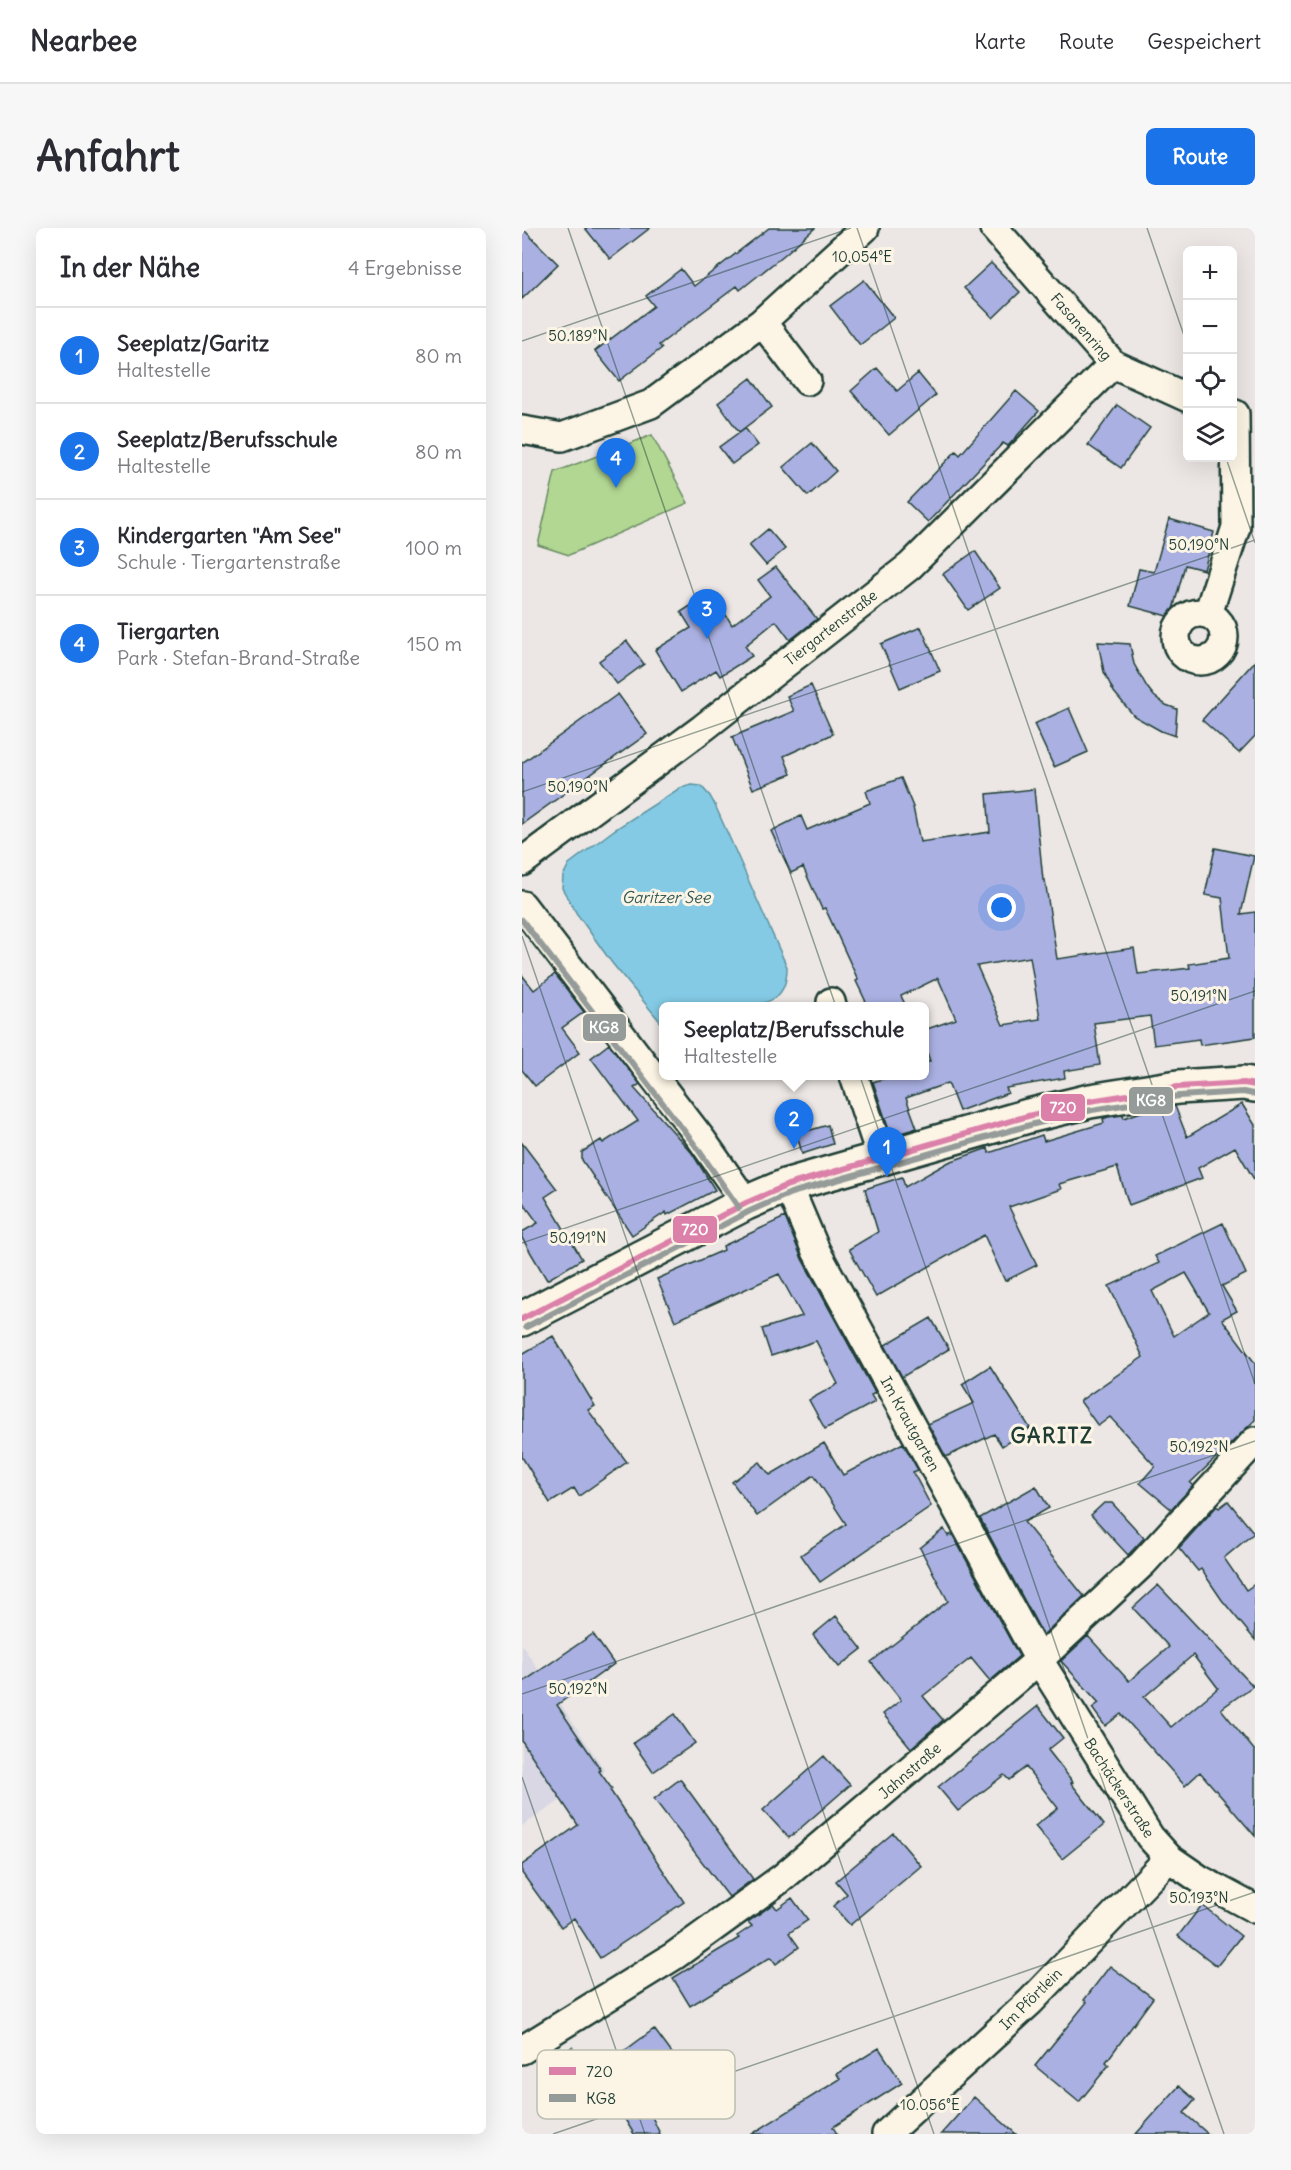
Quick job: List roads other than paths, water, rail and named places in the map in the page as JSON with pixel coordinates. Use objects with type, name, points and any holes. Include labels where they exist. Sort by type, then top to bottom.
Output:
[{"type":"street","points":[[522,430],[562,437],[651,404],[762,322],[865,228]]},
{"type":"street","name":"Fasanenring","points":[[994,228],[1113,364],[1183,396]]},
{"type":"street","points":[[762,322],[807,381]]},
{"type":"street","name":"Tiergartenstraße","points":[[522,862],[703,728],[910,566],[1113,364]]},
{"type":"street","points":[[1208,614],[1236,527],[1241,411]]},
{"type":"street","points":[[522,905],[702,1140],[746,1203]]},
{"type":"street","points":[[855,1080],[880,1157]]},
{"type":"street","points":[[522,1319],[746,1203],[788,1185],[880,1157],[1090,1101],[1178,1087],[1255,1084]]},
{"type":"street","name":"Im Krautgarten","points":[[788,1185],[816,1251],[1039,1660]]},
{"type":"street","name":"Jahnstraße","points":[[522,2050],[674,1956],[782,1878],[1039,1660],[1143,1563],[1254,1444]]},
{"type":"street","name":"Bachäckerstraße","points":[[1039,1660],[1150,1837],[1169,1858],[1201,1880],[1255,1909]]},
{"type":"street","name":"Im Pförtlein","points":[[886,2134],[1030,2002],[1169,1858]]},
{"type":"water","name":"Garitzer See","points":[[692,785],[701,786],[710,796],[787,967],[787,975],[782,991],[767,1002],[659,1002],[659,1020],[612,963],[577,914],[562,888],[563,876],[569,864],[614,830],[680,788]]},
{"type":"place","name":"Tiergarten","points":[[616,488]]},
{"type":"place","name":"Kindergarten \"Am See\"","points":[[707,639]]},
{"type":"place","name":"Seeplatz/Berufsschule","points":[[794,1149]]},
{"type":"place","name":"Seeplatz/Garitz","points":[[887,1177]]},
{"type":"district","name":"GARITZ","points":[[1052,1436]]}]
